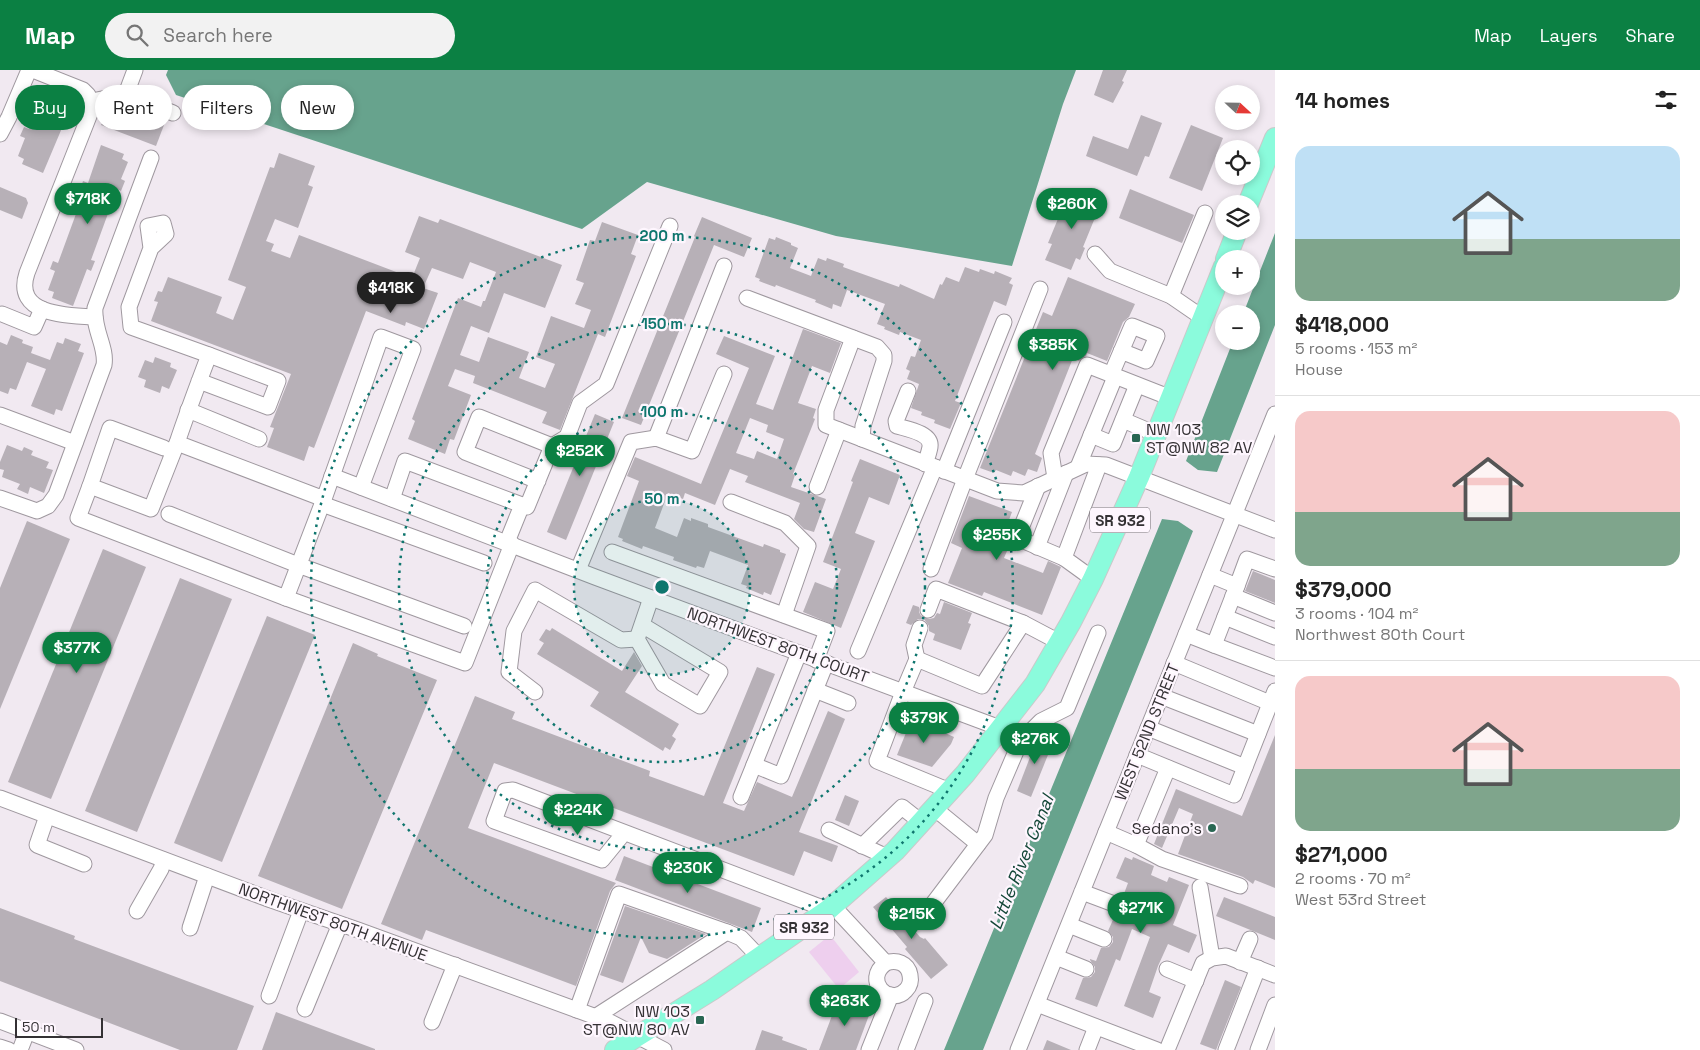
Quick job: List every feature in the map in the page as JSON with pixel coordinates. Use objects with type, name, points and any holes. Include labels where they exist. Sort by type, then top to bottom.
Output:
[{"type":"main road","points":[[1252,195],[1275,138]]},
{"type":"main road","name":"SR 932","points":[[616,1050],[712,990],[831,908],[887,858],[965,774],[1035,684],[1094,579],[1139,477],[1215,288]]},
{"type":"street","points":[[0,134],[29,70]]},
{"type":"street","points":[[33,70],[76,87],[88,95],[92,101],[92,110],[24,282],[25,293],[27,297],[42,309],[60,315],[94,317]]},
{"type":"street","points":[[129,85],[135,70]]},
{"type":"street","points":[[0,498],[33,511],[44,509],[56,495],[105,359],[94,317],[96,308],[151,158]]},
{"type":"street","points":[[1171,296],[1205,213]]},
{"type":"street","points":[[392,499],[405,461],[527,507],[552,446],[566,437],[580,402],[606,384],[670,226]]},
{"type":"street","points":[[150,248],[129,307],[131,327],[278,381],[268,407],[199,382]]},
{"type":"street","points":[[1095,254],[1110,270],[1171,296],[1203,318]]},
{"type":"street","points":[[656,438],[724,266]]},
{"type":"street","points":[[931,569],[1040,289]]},
{"type":"street","points":[[747,298],[878,347],[884,355],[884,361],[862,426],[862,439]]},
{"type":"street","points":[[2,314],[40,329],[42,309]]},
{"type":"street","points":[[858,651],[935,467],[1004,322]]},
{"type":"street","points":[[286,598],[323,502],[381,337],[413,349],[361,487]]},
{"type":"street","points":[[853,338],[826,410],[826,425],[997,490],[1024,493],[1086,464],[1106,465],[1275,530]]},
{"type":"street","points":[[1037,547],[1066,473],[1091,435],[1121,351]]},
{"type":"street","points":[[90,486],[151,509],[170,445],[188,410],[209,355]]},
{"type":"street","points":[[1066,473],[1051,453],[1086,365],[1171,398]]},
{"type":"street","points":[[578,570],[631,442],[656,438],[692,452],[724,374]]},
{"type":"street","points":[[1091,435],[1113,444],[1137,385]]},
{"type":"street","points":[[908,391],[896,421],[897,426],[925,436],[930,441],[935,467]]},
{"type":"street","points":[[188,410],[259,439]]},
{"type":"street","name":"WEST 52ND STREET","points":[[1018,1050],[1275,414]]},
{"type":"street","points":[[0,415],[75,443]]},
{"type":"street","points":[[538,482],[465,452],[479,417],[552,446]]},
{"type":"street","points":[[1123,420],[1156,434]]},
{"type":"street","points":[[484,562],[170,445],[110,428],[78,518],[286,598],[465,663],[510,543],[522,505]]},
{"type":"street","points":[[817,487],[840,430]]},
{"type":"street","points":[[1064,558],[1099,465]]},
{"type":"street","name":"NORTHWEST 80TH COURT","points":[[332,476],[651,598],[1000,728]]},
{"type":"street","points":[[1038,486],[1017,538],[1064,558],[1094,579]]},
{"type":"street","points":[[731,502],[785,523],[808,546],[784,616]]},
{"type":"street","points":[[169,514],[298,565],[464,626]]},
{"type":"street","points":[[612,552],[827,631],[815,690],[781,776],[754,765]]},
{"type":"street","points":[[1214,645],[1248,559],[1275,569]]},
{"type":"street","points":[[1210,576],[1275,613]]},
{"type":"street","points":[[928,610],[936,588],[1023,623],[1060,642]]},
{"type":"street","points":[[535,692],[509,672],[514,630],[534,590],[621,640],[639,632]]},
{"type":"street","points":[[639,632],[720,672],[700,706],[662,684],[639,632],[651,598]]},
{"type":"street","points":[[1225,617],[1275,636]]},
{"type":"street","points":[[917,659],[982,686],[1023,623]]},
{"type":"street","points":[[920,628],[914,645],[917,659],[877,761],[950,791]]},
{"type":"street","points":[[924,917],[984,835],[996,798],[1020,742],[1041,721],[1067,708],[1098,633]]},
{"type":"street","points":[[1186,634],[1275,668]]},
{"type":"street","points":[[741,798],[799,653]]},
{"type":"street","points":[[1137,755],[1234,795],[1273,697],[1174,663]]},
{"type":"street","points":[[815,690],[848,703]]},
{"type":"street","points":[[1161,696],[1258,734]]},
{"type":"street","points":[[1148,728],[1245,767]]},
{"type":"street","points":[[1136,844],[1168,768]]},
{"type":"street","points":[[624,833],[602,860],[494,821],[506,791],[513,790],[624,833],[831,908],[886,963]]},
{"type":"street","name":"NORTHWEST 80TH AVENUE","points":[[0,798],[207,876],[610,1022],[664,1050]]},
{"type":"street","points":[[862,846],[902,807],[928,815],[978,844]]},
{"type":"street","points":[[47,816],[37,845],[84,864]]},
{"type":"street","points":[[829,830],[887,858]]},
{"type":"street","points":[[1106,832],[1136,844],[1162,858],[1240,886]]},
{"type":"street","points":[[137,911],[164,860]]},
{"type":"street","points":[[190,928],[207,876]]},
{"type":"street","points":[[1168,1050],[1196,981],[1208,961],[1200,887]]},
{"type":"street","points":[[1082,892],[1114,904]]},
{"type":"street","points":[[577,1010],[619,894],[741,938],[760,958]]},
{"type":"street","points":[[269,996],[301,910]]},
{"type":"street","points":[[305,1009],[340,924]]},
{"type":"street","points":[[1069,925],[1104,939]]},
{"type":"street","points":[[595,1017],[727,932]]},
{"type":"street","points":[[1240,962],[1250,939]]},
{"type":"street","points":[[1056,956],[1086,969]]},
{"type":"street","points":[[1208,961],[1226,956],[1275,975]]},
{"type":"street","points":[[896,961],[909,970],[910,981],[902,994],[891,995],[882,990],[876,981],[878,971],[886,963],[896,961]]},
{"type":"street","points":[[432,1022],[455,965]]},
{"type":"street","points":[[1226,1050],[1258,968]]},
{"type":"street","points":[[1167,969],[1196,981]]},
{"type":"street","points":[[869,1050],[891,995]]},
{"type":"street","points":[[906,1050],[925,1001]]},
{"type":"street","points":[[1037,1004],[1157,1050]]},
{"type":"street","points":[[1258,1050],[1275,1005]]},
{"type":"street","points":[[0,1021],[76,1050]]},
{"type":"street","points":[[1087,1050],[1096,1027]]},
{"type":"street","points":[[20,1050],[27,1032]]},
{"type":"street","points":[[0,1047],[8,1050]]},
{"type":"shaded area","points":[[168,70],[1076,70],[1063,104],[1012,266],[836,236],[647,182],[582,229],[282,130],[354,130],[354,85],[281,85],[281,130],[271,126],[271,85],[182,85],[182,97],[176,95],[166,75]]},
{"type":"shaded area","points":[[1275,233],[1275,325],[1217,472],[1198,470],[1186,461],[1229,350],[1260,350],[1260,305],[1247,305],[1251,295],[1260,295],[1260,271]]},
{"type":"shaded area","points":[[1162,519],[1178,521],[1193,531],[983,1050],[944,1050]]},
{"type":"shaded area","points":[[830,935],[859,972],[839,989],[809,952]]},
{"type":"building","points":[[1103,70],[1127,70],[1122,81],[1124,82],[1113,103],[1094,95]]},
{"type":"building","points":[[1141,115],[1162,123],[1149,157],[1145,156],[1137,176],[1086,156],[1093,136],[1128,149]]},
{"type":"building","points":[[1191,125],[1223,138],[1222,140],[1215,140],[1215,158],[1202,191],[1169,178]]},
{"type":"building","points":[[23,130],[61,130],[43,173],[22,164],[24,159],[18,156],[25,138],[20,136]]},
{"type":"building","points":[[114,130],[162,130],[156,146]]},
{"type":"building","points":[[101,145],[124,154],[122,159],[128,162],[121,179],[125,181],[121,191],[117,189],[91,260],[95,261],[91,271],[87,269],[73,306],[52,298],[54,292],[48,290],[55,271],[50,269],[53,261],[58,263],[84,192],[80,190],[83,181],[88,183]]},
{"type":"building","points":[[279,153],[315,166],[308,185],[313,187],[298,228],[275,219],[266,241],[274,244],[271,251],[290,258],[299,235],[412,278],[420,258],[405,252],[419,216],[438,223],[440,219],[562,265],[545,308],[504,293],[489,333],[471,326],[460,355],[479,362],[488,337],[529,352],[519,378],[545,388],[555,364],[536,357],[551,316],[584,328],[591,310],[575,304],[584,283],[576,280],[590,240],[595,241],[602,222],[638,235],[631,254],[636,256],[605,337],[598,334],[560,430],[542,423],[547,412],[473,383],[475,376],[455,369],[448,386],[471,395],[454,440],[450,439],[445,454],[408,439],[415,421],[412,419],[458,298],[481,307],[496,272],[470,262],[463,279],[432,268],[423,288],[438,293],[424,329],[406,322],[405,326],[366,311],[314,448],[309,446],[304,461],[267,447],[274,428],[270,427],[291,374],[151,321],[158,302],[154,301],[158,291],[162,292],[168,277],[222,297],[216,313],[233,320],[246,287],[228,280],[270,167],[274,168]]},
{"type":"building","points":[[0,187],[26,198],[28,203],[22,219],[0,210]]},
{"type":"building","points":[[1130,189],[1194,215],[1182,243],[1119,218]]},
{"type":"building","points":[[1069,192],[1101,203],[1083,247],[1085,248],[1080,260],[1076,258],[1071,270],[1045,260],[1052,244],[1048,243]]},
{"type":"building","points":[[702,217],[752,238],[744,257],[714,245],[641,425],[622,418]]},
{"type":"building","points":[[776,237],[798,248],[790,268],[811,276],[818,258],[826,261],[827,258],[844,264],[843,267],[899,287],[900,284],[934,299],[940,284],[942,285],[946,277],[959,282],[965,267],[979,272],[980,269],[994,274],[995,271],[1012,278],[1009,283],[1013,285],[1006,306],[994,301],[955,401],[961,403],[950,429],[934,423],[935,420],[921,415],[922,412],[911,408],[919,384],[907,379],[910,371],[906,369],[911,356],[915,357],[921,340],[900,332],[899,335],[877,324],[885,304],[847,290],[841,307],[833,304],[832,309],[815,302],[816,300],[776,285],[775,287],[759,281],[760,279],[755,277],[769,238],[775,240]]},
{"type":"building","points":[[1068,277],[1135,304],[1129,317],[1123,322],[1107,361],[1087,353],[1079,361],[1073,358],[1035,454],[1042,458],[1037,472],[1028,469],[1025,476],[1013,471],[1011,476],[996,470],[994,473],[980,468],[1043,312],[1052,316]]},
{"type":"building","points":[[803,329],[841,343],[830,373],[812,366],[798,403],[816,409],[813,418],[815,419],[793,474],[795,475],[791,487],[826,499],[814,532],[804,529],[794,519],[800,503],[745,482],[748,476],[730,469],[715,505],[685,493],[683,499],[668,493],[655,528],[677,537],[684,518],[691,521],[691,518],[708,524],[708,527],[763,547],[764,544],[780,550],[780,552],[786,554],[771,595],[764,592],[763,595],[741,584],[748,565],[710,551],[704,568],[697,566],[696,568],[673,560],[674,557],[643,546],[642,549],[622,541],[623,539],[618,537],[639,481],[627,476],[635,457],[701,484],[749,368],[716,354],[724,336],[775,356],[756,404],[773,410]],"holes":[[[750,418],[768,425],[766,432],[784,439],[777,459],[757,451],[754,459],[736,453]]]},
{"type":"building","points":[[11,335],[23,340],[22,343],[33,347],[31,353],[50,360],[57,342],[63,344],[65,338],[81,344],[78,351],[84,353],[62,411],[56,409],[54,415],[31,406],[46,369],[27,362],[16,390],[10,388],[8,394],[0,391],[0,342],[7,345]]},
{"type":"building","points":[[155,357],[171,363],[170,367],[177,370],[169,389],[162,386],[160,393],[144,387],[146,380],[138,377],[145,360],[153,363]]},
{"type":"building","points":[[595,414],[614,422],[566,540],[547,532]]},
{"type":"building","points":[[7,445],[22,451],[24,447],[33,451],[31,455],[49,462],[46,468],[53,470],[44,493],[30,487],[28,494],[17,489],[20,484],[2,477],[4,470],[0,469],[0,462]]},
{"type":"building","points":[[860,459],[900,475],[889,505],[869,497],[855,533],[875,541],[841,628],[803,612],[815,582],[833,589],[841,569],[823,562]]},
{"type":"building","points":[[969,496],[1012,512],[1001,541],[1010,544],[1004,558],[1043,573],[1048,561],[1061,567],[1042,615],[984,592],[982,596],[948,583],[962,548],[951,543]]},
{"type":"building","points":[[27,521],[70,539],[0,709],[0,588]]},
{"type":"building","points":[[103,549],[146,567],[51,799],[8,782]]},
{"type":"building","points":[[1253,571],[1275,580],[1275,603],[1245,591]]},
{"type":"building","points":[[180,578],[232,599],[137,832],[85,811]]},
{"type":"building","points":[[944,602],[972,613],[968,623],[971,624],[961,650],[933,640],[935,634],[929,631],[929,626],[924,619],[918,619],[911,625],[906,623],[913,605],[919,607],[921,616],[929,619],[934,618],[937,613],[940,614]]},
{"type":"building","points":[[267,616],[315,635],[222,862],[174,843]]},
{"type":"building","points":[[552,628],[622,671],[634,652],[642,666],[625,692],[679,724],[672,736],[676,739],[670,750],[665,747],[663,751],[590,706],[599,692],[537,654],[544,643],[539,640],[546,629],[550,631]]},
{"type":"building","points":[[353,643],[378,654],[377,656],[437,680],[342,909],[258,876]]},
{"type":"building","points":[[757,667],[775,674],[723,803],[744,811],[757,782],[792,797],[828,711],[845,719],[799,832],[838,846],[832,862],[804,851],[794,876],[494,763],[468,828],[616,883],[610,891],[576,986],[426,930],[422,940],[381,924],[475,696],[515,712],[512,719],[650,771],[649,776],[704,796]]},
{"type":"building","points":[[912,718],[954,737],[951,744],[932,767],[897,755]]},
{"type":"building","points":[[1041,734],[1054,740],[1031,797],[1017,791],[1037,739]]},
{"type":"building","points":[[1275,735],[1275,888],[1255,880],[1253,884],[1243,877],[1178,854],[1193,814],[1179,808],[1162,848],[1154,844],[1176,789],[1242,816]]},
{"type":"building","points":[[845,795],[859,801],[849,826],[835,820]]},
{"type":"building","points":[[624,856],[761,908],[752,932],[615,880]]},
{"type":"building","points":[[1125,857],[1132,860],[1133,857],[1154,866],[1151,875],[1167,882],[1169,877],[1189,885],[1173,925],[1197,935],[1189,953],[1168,944],[1149,992],[1161,997],[1153,1018],[1124,1006],[1150,937],[1132,929],[1120,961],[1116,959],[1097,1007],[1075,999],[1083,978],[1091,977],[1095,972],[1095,967],[1090,959],[1096,961],[1101,948],[1109,947],[1113,942],[1113,937],[1108,931],[1116,913],[1123,908],[1122,899],[1128,883],[1116,878]]},
{"type":"building","points":[[886,897],[920,937],[925,938],[948,965],[931,979],[873,907]]},
{"type":"building","points":[[1224,897],[1275,917],[1275,940],[1216,916]]},
{"type":"building","points":[[625,906],[706,934],[667,959],[649,953],[641,937],[623,983],[600,975]]},
{"type":"building","points":[[0,908],[75,936],[74,939],[254,1006],[237,1050],[180,1050],[0,981]]},
{"type":"building","points":[[1225,980],[1241,987],[1216,1050],[1200,1044]]},
{"type":"building","points":[[841,999],[871,1010],[856,1050],[819,1050],[836,1005],[838,1006]]},
{"type":"building","points":[[276,1012],[375,1049],[375,1050],[262,1050]]},
{"type":"building","points":[[762,1030],[783,1037],[782,1040],[807,1050],[755,1050]]},
{"type":"building","points":[[1047,1040],[1071,1050],[1043,1050]]},
{"type":"place","name":"NW 103 ST@NW 82 AV","points":[[1136,438]]},
{"type":"place","name":"Sedano's","points":[[1212,828]]},
{"type":"place","name":"NW 103 ST@NW 80 AV","points":[[700,1020]]},
{"type":"water label","name":"Little River Canal","points":[[1021,862]]}]
